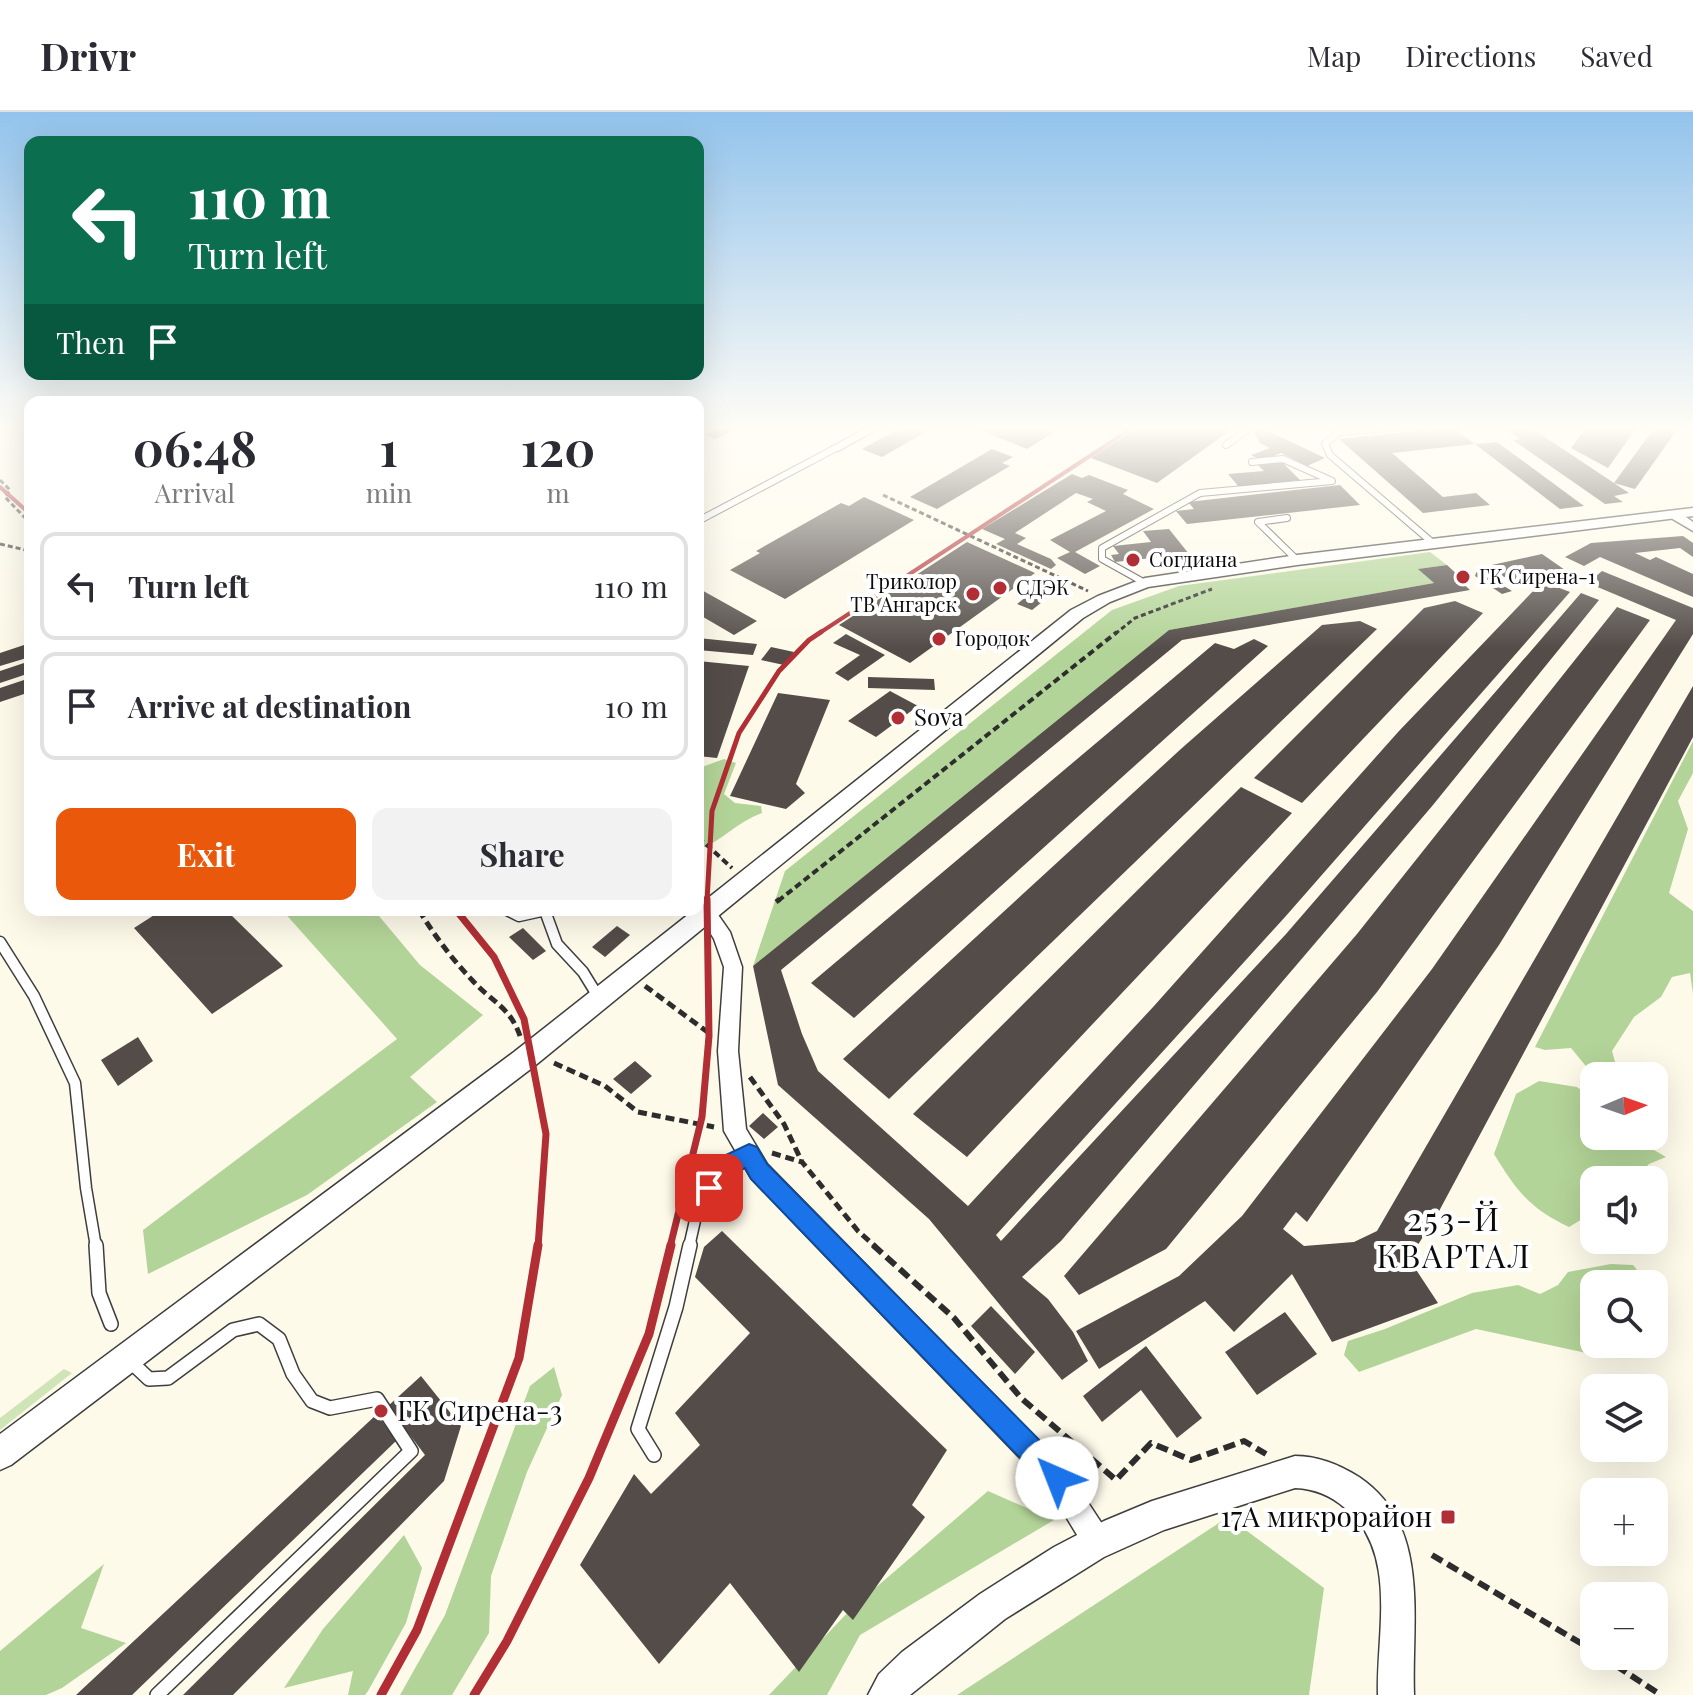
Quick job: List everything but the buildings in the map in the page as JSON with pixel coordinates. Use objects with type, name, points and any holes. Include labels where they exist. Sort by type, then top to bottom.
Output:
[{"type":"street","points":[[704,909],[1077,614],[1104,599],[1145,583],[1297,560],[1693,512]]},
{"type":"street","points":[[1675,515],[1693,527]]},
{"type":"street","points":[[704,913],[723,937],[733,967],[728,1051],[735,1131],[759,1171],[1057,1478],[1098,1543]]},
{"type":"street","points":[[0,1454],[527,1056],[600,999],[695,916]]},
{"type":"street","points":[[886,1695],[921,1661],[971,1622],[1034,1579],[1098,1543],[1139,1522],[1295,1472],[1324,1477],[1346,1488],[1367,1505],[1388,1537],[1397,1568],[1396,1695]]},
{"type":"lane","points":[[704,518],[736,501]]},
{"type":"lane","points":[[1145,583],[1102,559],[1102,548],[1186,501]]},
{"type":"lane","points":[[1384,501],[1434,544]]},
{"type":"lane","points":[[1287,518],[1258,522],[1297,560]]},
{"type":"lane","points":[[547,916],[557,944],[583,972],[600,999]]},
{"type":"lane","points":[[0,942],[34,996],[75,1083],[86,1188],[99,1263],[99,1293],[111,1324]]},
{"type":"lane","points":[[654,1455],[638,1429],[676,1307],[698,1207],[719,1170],[749,1154]]},
{"type":"lane","points":[[126,1357],[149,1379],[168,1378],[233,1330],[259,1324],[279,1339],[293,1374],[312,1401],[330,1408],[377,1399],[411,1451],[157,1695]]},
{"type":"path","points":[[7,501],[24,518]]},
{"type":"path","points":[[895,501],[1104,599]]},
{"type":"path","points":[[0,544],[24,550]]},
{"type":"path","points":[[776,902],[1135,618],[1220,586]]},
{"type":"path","points":[[704,842],[744,879]]},
{"type":"path","points":[[423,916],[438,942],[499,1008],[513,1015],[527,1056],[605,1086],[638,1112],[735,1131],[772,1153],[802,1162],[858,1231],[954,1318],[1021,1398],[1116,1480],[1151,1443],[1191,1460],[1244,1441],[1295,1472]]},
{"type":"path","points":[[1432,1555],[1580,1643]]},
{"type":"path","points":[[1623,1670],[1661,1695]]},
{"type":"green space","points":[[1430,552],[1447,565],[1419,569],[1434,583],[1169,630],[753,966],[785,871],[1112,610],[1179,586]]},
{"type":"green space","points":[[1693,741],[1693,773],[1678,801],[1688,829],[1669,893],[1693,911],[1693,994],[1690,973],[1672,977],[1661,997],[1634,1017],[1612,1051],[1615,1062],[1582,1062],[1571,1048],[1545,1050],[1535,1047]]},
{"type":"green space","points":[[724,759],[736,763],[724,794],[735,803],[761,806],[762,813],[704,847],[704,766]]},
{"type":"green space","points":[[287,916],[379,916],[420,965],[483,1015],[410,1077],[437,1102],[307,1195],[148,1274],[143,1230],[397,1039]]},
{"type":"green space","points":[[1539,1081],[1577,1087],[1580,1089],[1580,1150],[1654,1150],[1666,1157],[1647,1166],[1580,1166],[1580,1220],[1569,1227],[1544,1213],[1525,1197],[1494,1154],[1516,1094]]},
{"type":"green space","points":[[1611,1264],[1633,1265],[1637,1270],[1580,1270],[1580,1352],[1476,1329],[1359,1372],[1344,1355],[1348,1341],[1472,1293],[1518,1285],[1540,1294],[1558,1285],[1568,1272]]},
{"type":"green space","points":[[554,1367],[562,1395],[527,1472],[491,1576],[489,1633],[452,1695],[400,1695],[445,1615],[530,1386]]},
{"type":"green space","points":[[64,1369],[72,1373],[0,1430],[0,1418]]},
{"type":"green space","points":[[988,1491],[1054,1520],[860,1635],[827,1695],[769,1695],[852,1608]]},
{"type":"green space","points":[[1228,1517],[1324,1588],[1309,1695],[957,1695]]},
{"type":"green space","points":[[404,1535],[422,1568],[406,1623],[365,1695],[348,1695],[353,1671],[284,1688],[323,1629]]},
{"type":"green space","points":[[104,1564],[81,1628],[126,1643],[62,1688],[46,1695],[0,1695],[0,1651]]},
{"type":"railway","points":[[15,501],[24,509]]},
{"type":"railway","points":[[818,634],[1021,501]]},
{"type":"railway","points":[[707,901],[712,811],[739,733],[779,671],[818,634]]},
{"type":"railway","points":[[670,1247],[702,1117],[709,1036],[707,901]]},
{"type":"railway","points":[[461,916],[494,957],[524,1019],[546,1134],[538,1247]]},
{"type":"railway","points":[[381,1695],[417,1630],[519,1358],[538,1245]]},
{"type":"railway","points":[[474,1695],[507,1641],[589,1478],[649,1334],[671,1245]]},
{"type":"place","name":"Согдиана","points":[[1133,560]]},
{"type":"place","name":"ГК Сирена-1","points":[[1463,577]]},
{"type":"place","name":"СДЭК","points":[[1000,588]]},
{"type":"place","name":"Триколор ТВ Ангарск","points":[[973,594]]},
{"type":"place","name":"Городок","points":[[939,639]]},
{"type":"place","name":"Sova","points":[[898,718]]},
{"type":"place","name":"ГК Сирена-3","points":[[381,1411]]},
{"type":"place","name":"17А микрорайон","points":[[1448,1517]]},
{"type":"district","name":"253-Й КВАРТАЛ","points":[[1454,1238]]},
{"type":"route","points":[[709,1188],[719,1170],[749,1154],[759,1171],[1057,1478]]}]
